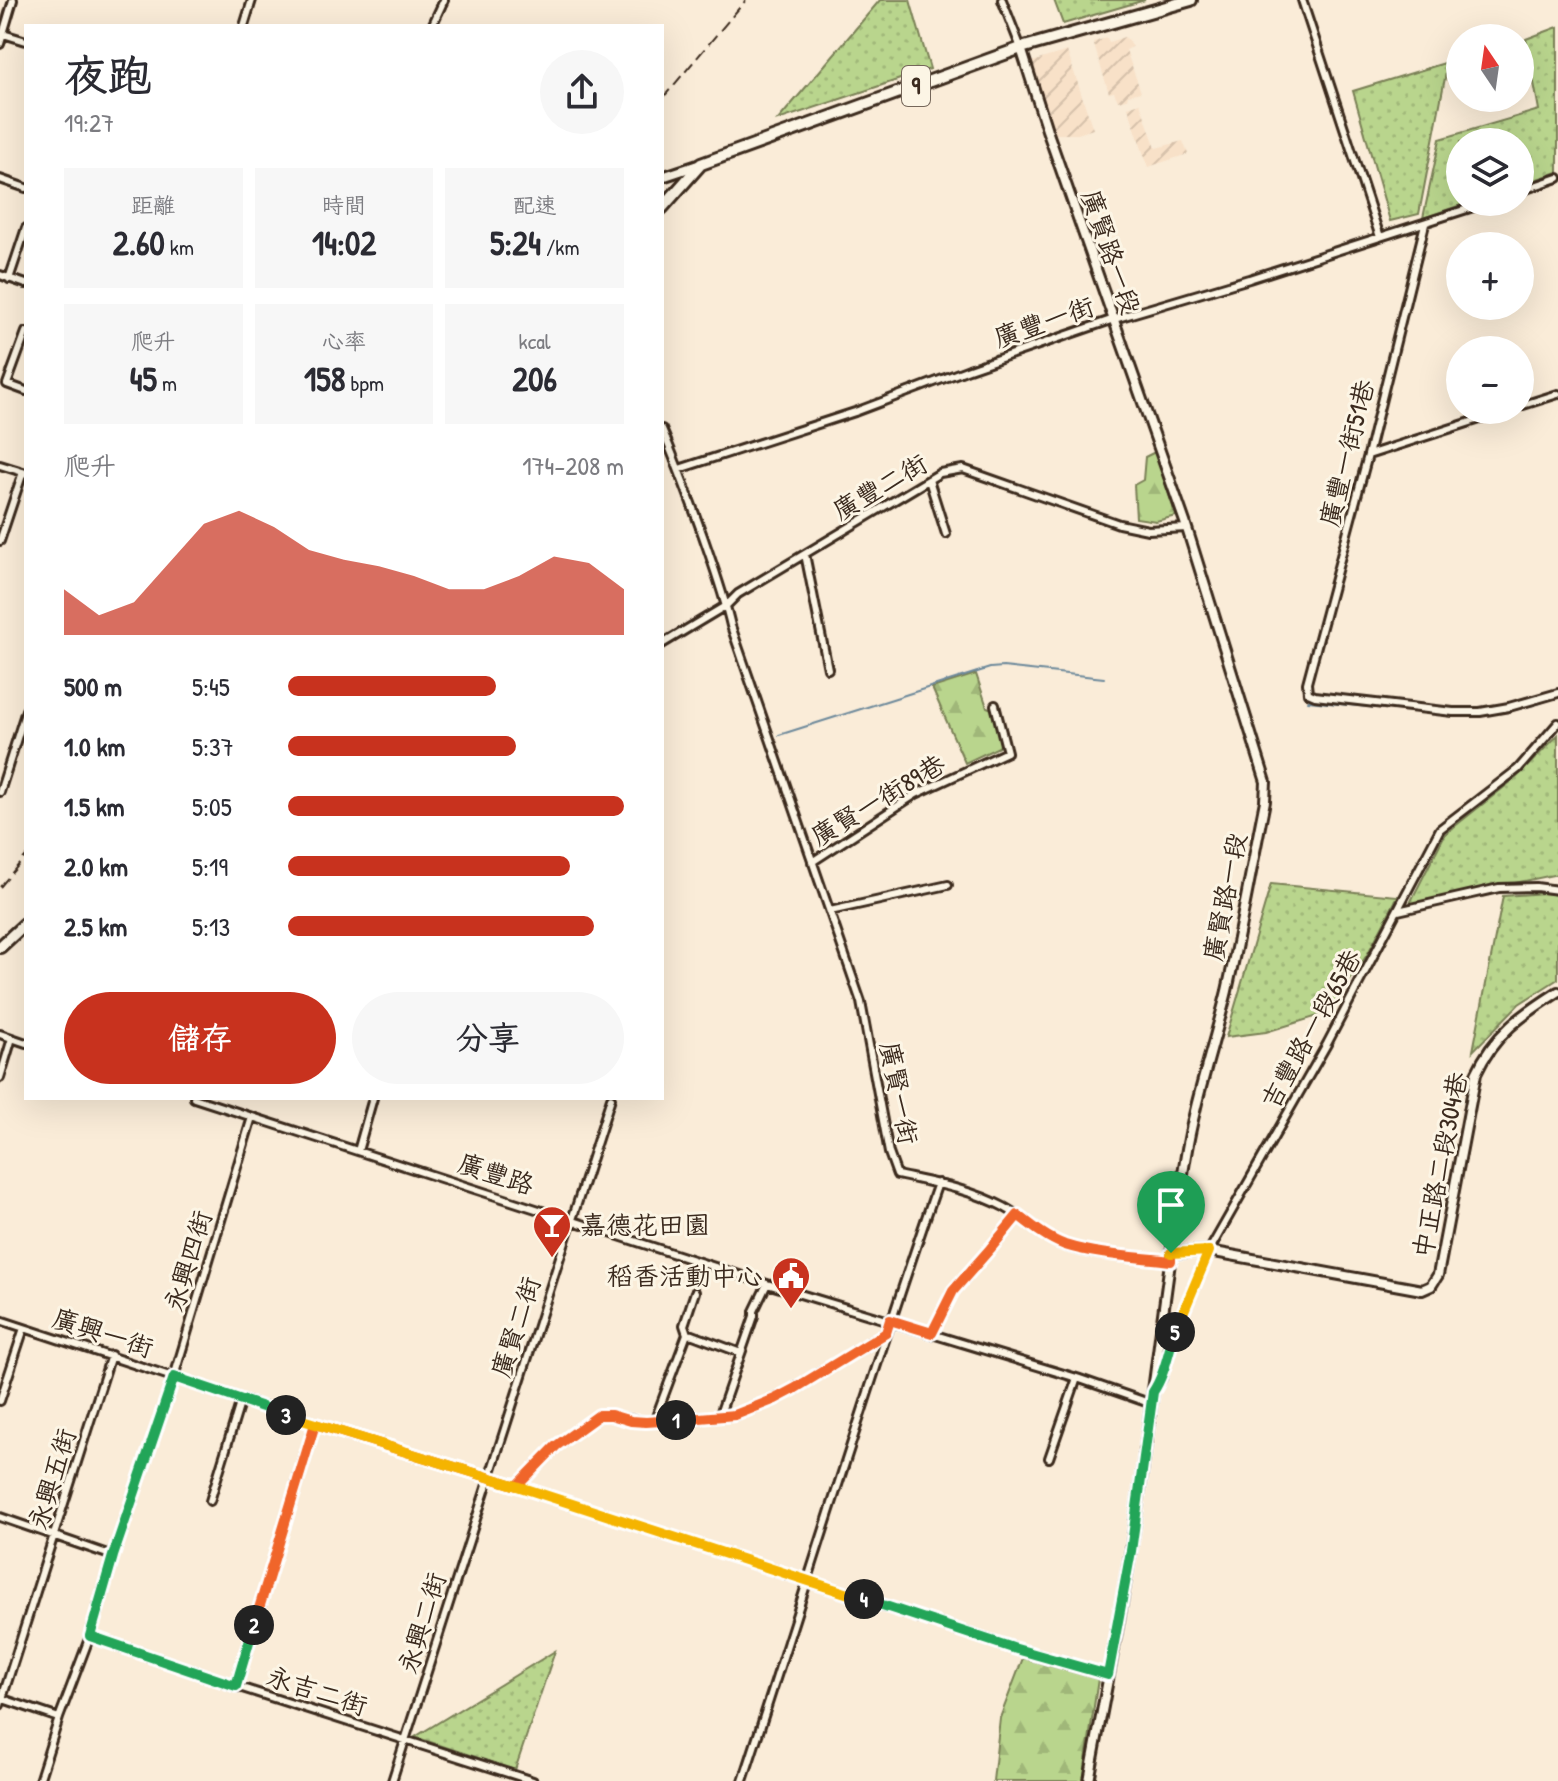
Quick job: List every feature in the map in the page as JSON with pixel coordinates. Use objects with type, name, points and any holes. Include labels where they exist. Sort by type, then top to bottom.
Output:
[{"type":"main road","name":"9","points":[[664,206],[701,164],[1021,48],[1191,0]]},
{"type":"main road","points":[[0,947],[24,925]]},
{"type":"street","points":[[0,44],[13,0]]},
{"type":"street","points":[[245,24],[252,0]]},
{"type":"street","points":[[433,24],[444,0]]},
{"type":"street","points":[[1002,0],[1021,48]]},
{"type":"street","points":[[1302,0],[1380,237]]},
{"type":"street","points":[[2,34],[24,40]]},
{"type":"street","name":"廣賢路一段","points":[[1021,48],[1043,119],[1187,528],[1266,782],[1265,801],[1227,990],[1192,1125],[1165,1290],[1131,1551],[1089,1781]]},
{"type":"street","points":[[664,176],[701,164]]},
{"type":"street","points":[[1534,186],[1558,178]]},
{"type":"street","points":[[0,179],[24,187]]},
{"type":"street","name":"廣豐一街","points":[[679,469],[855,412],[1114,319],[1448,216]]},
{"type":"street","name":"廣豐一街51巷","points":[[1425,224],[1307,683],[1308,693],[1453,712],[1480,712],[1509,707],[1558,693]]},
{"type":"street","points":[[9,279],[24,234]]},
{"type":"street","points":[[0,275],[24,283]]},
{"type":"street","points":[[24,337],[7,384],[24,390]]},
{"type":"street","points":[[1534,402],[1558,394]]},
{"type":"street","points":[[1368,455],[1464,424]]},
{"type":"street","name":"廣賢一街","points":[[664,434],[727,605],[731,626],[861,1002],[895,1171],[897,1175],[938,1183]]},
{"type":"street","points":[[0,465],[24,473],[0,541]]},
{"type":"street","name":"廣豐二街","points":[[664,643],[727,605],[738,594],[940,473],[963,469],[1119,524],[1148,530],[1187,528]]},
{"type":"street","points":[[929,480],[946,534]]},
{"type":"street","points":[[805,554],[828,669]]},
{"type":"street","name":"廣賢一街89巷","points":[[812,862],[916,794],[1007,752],[995,705]]},
{"type":"street","points":[[0,792],[24,716]]},
{"type":"street","name":"吉豐路一段65巷","points":[[1153,1392],[1162,1378],[1167,1353],[1209,1251],[1327,1044],[1440,829],[1518,769],[1558,723]]},
{"type":"street","points":[[0,754],[10,758]]},
{"type":"street","points":[[830,911],[948,885]]},
{"type":"street","points":[[1398,911],[1499,888],[1558,890]]},
{"type":"street","name":"中正路二段304巷","points":[[1209,1251],[1422,1290],[1431,1286],[1438,1275],[1476,1074],[1485,1055],[1501,1035],[1522,1015],[1558,992]]},
{"type":"street","points":[[0,1034],[24,1042]]},
{"type":"street","points":[[0,1078],[12,1038]]},
{"type":"street","name":"廣豐路","points":[[200,1100],[767,1284],[1077,1378],[1152,1404]]},
{"type":"street","points":[[358,1151],[372,1100]]},
{"type":"street","name":"廣賢二街","points":[[489,1478],[610,1100]]},
{"type":"street","name":"永興四街","points":[[39,1781],[90,1636],[113,1556],[174,1377],[252,1117]]},
{"type":"street","points":[[743,1781],[890,1320],[938,1183],[975,1194],[1018,1215],[1063,1244],[1078,1248],[1171,1257],[1209,1251]]},
{"type":"street","points":[[932,1333],[953,1291],[1018,1215]]},
{"type":"street","points":[[719,1417],[754,1311],[767,1284]]},
{"type":"street","points":[[654,1422],[687,1334],[684,1325],[695,1292]]},
{"type":"street","name":"廣興一街","points":[[0,1320],[1013,1648],[1108,1675]]},
{"type":"street","points":[[0,1401],[24,1328]]},
{"type":"street","points":[[517,1486],[556,1446],[599,1415],[654,1422],[735,1415],[775,1399],[886,1333]]},
{"type":"street","points":[[687,1334],[741,1353]]},
{"type":"street","name":"永興五街","points":[[1,1700],[111,1355]]},
{"type":"street","points":[[1049,1458],[1077,1378]]},
{"type":"street","points":[[210,1501],[241,1400]]},
{"type":"street","points":[[236,1686],[315,1424]]},
{"type":"street","name":"永興二街","points":[[392,1781],[489,1478]]},
{"type":"street","points":[[0,1517],[113,1556]]},
{"type":"street","name":"永吉二街","points":[[90,1636],[533,1781]]},
{"type":"street","points":[[1,1700],[59,1718]]},
{"type":"shaded area","points":[[1124,37],[1132,47],[1126,50],[1141,92],[1118,101],[1114,92],[1109,93],[1093,42],[1107,38],[1109,42]]},
{"type":"shaded area","points":[[1067,51],[1093,129],[1078,134],[1053,134],[1038,97],[1032,62]]},
{"type":"shaded area","points":[[1140,103],[1156,148],[1183,141],[1188,154],[1148,167],[1128,107]]},
{"type":"green space","points":[[880,0],[910,0],[930,69],[778,120]]},
{"type":"green space","points":[[1054,0],[1145,0],[1063,24]]},
{"type":"green space","points":[[1558,27],[1558,172],[1534,180],[1534,128],[1478,128],[1539,110],[1534,83],[1534,36]]},
{"type":"green space","points":[[1446,63],[1419,214],[1390,221],[1353,91]]},
{"type":"green space","points":[[1446,137],[1446,210],[1423,218],[1440,139]]},
{"type":"green space","points":[[1155,452],[1176,516],[1156,521],[1136,518],[1134,485],[1143,480],[1145,457]]},
{"type":"green space","points":[[976,674],[987,707],[992,709],[1003,745],[965,763],[932,688]]},
{"type":"green space","points":[[1558,735],[1558,874],[1409,905],[1445,834],[1517,777]]},
{"type":"green space","points":[[1271,884],[1398,896],[1367,955],[1328,1013],[1266,1032],[1226,1037]]},
{"type":"green space","points":[[1558,895],[1558,979],[1519,1004],[1473,1051],[1503,896]]},
{"type":"green space","points":[[555,1651],[515,1770],[415,1737]]},
{"type":"green space","points":[[1023,1658],[1098,1679],[1083,1781],[993,1781],[1000,1718]]},
{"type":"waterway","points":[[779,735],[990,668],[1104,678]]},
{"type":"waterway","points":[[1308,701],[1471,717],[1515,710],[1558,697]]},
{"type":"railway","points":[[664,97],[746,0]]},
{"type":"railway","points":[[0,887],[24,858]]},
{"type":"place","name":"嘉德花田園","points":[[552,1259]]},
{"type":"place","name":"稻香活動中心","points":[[791,1310]]},
{"type":"route","points":[[1171,1253],[1171,1261],[1078,1248],[1046,1235],[1018,1215],[953,1291],[932,1333],[890,1320],[886,1333],[823,1372],[775,1399],[735,1415],[646,1422],[599,1415],[556,1446],[517,1486],[315,1424],[236,1686],[90,1636],[113,1556],[174,1377],[517,1486],[1013,1648],[1108,1675],[1131,1551],[1153,1392],[1162,1378],[1167,1353],[1209,1251],[1171,1253]]}]
